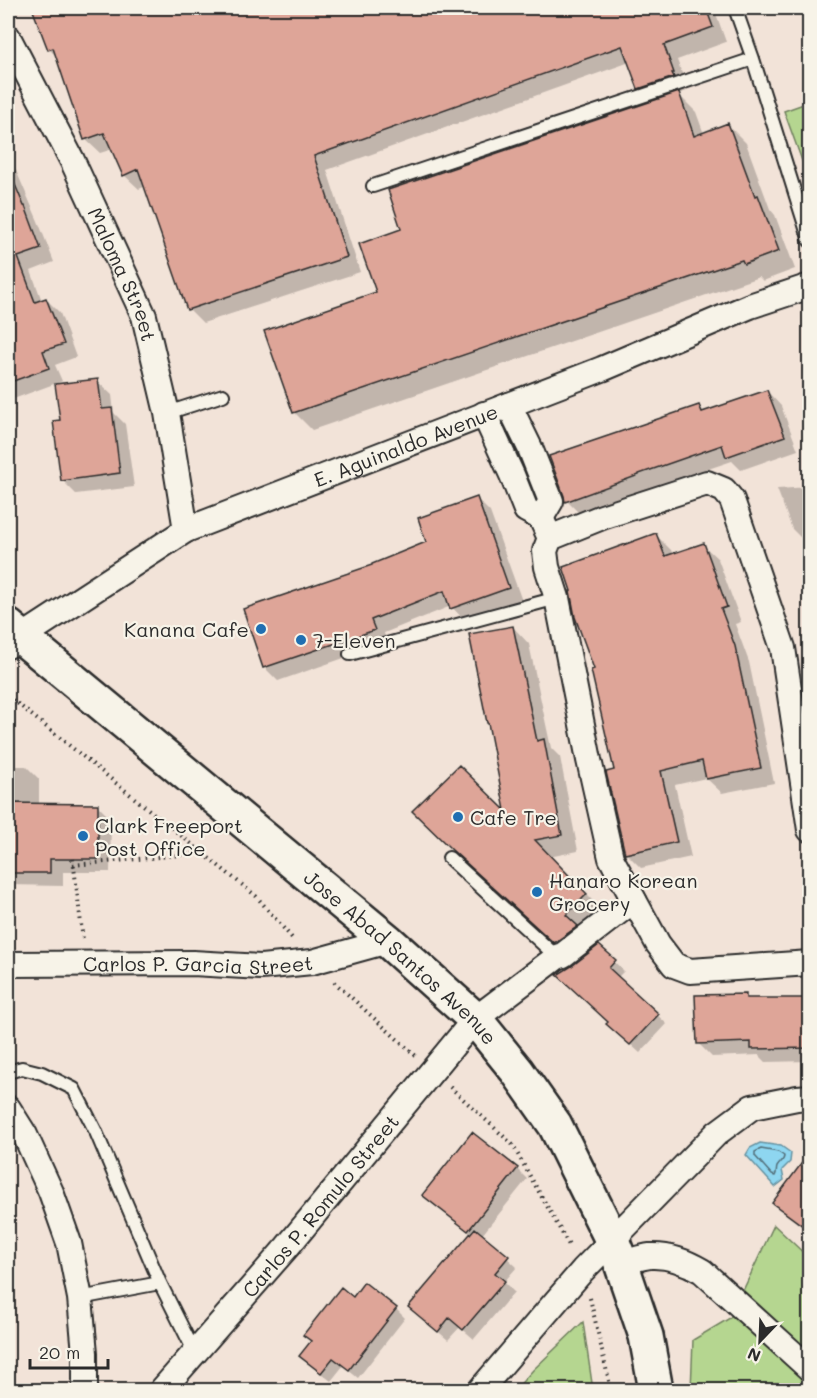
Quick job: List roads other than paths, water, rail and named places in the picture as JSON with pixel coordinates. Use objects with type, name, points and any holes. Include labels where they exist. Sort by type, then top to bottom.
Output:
[{"type":"main road","name":"Jose Abad Santos Avenue","points":[[12,636],[388,941],[475,1019],[517,1071],[555,1125],[617,1251],[646,1336],[656,1390]]},
{"type":"street","name":"Maloma Street","points":[[8,37],[72,160],[144,316],[167,413],[186,530]]},
{"type":"street","name":"E. Aguinaldo Avenue","points":[[12,636],[186,530],[602,369],[750,306],[810,286]]},
{"type":"street","points":[[509,405],[530,448],[551,501],[546,528],[547,567],[557,598],[611,858],[658,944],[674,965],[690,971],[810,963]]},
{"type":"street","points":[[484,414],[526,510],[546,528]]},
{"type":"street","points":[[546,528],[602,517],[707,483],[724,490],[732,500],[783,648],[810,830]]},
{"type":"street","name":"Carlos P. Romulo Street","points":[[162,1390],[287,1247],[475,1019],[634,900]]},
{"type":"street","name":"Carlos P. Garcia Street","points":[[8,964],[193,963],[261,968],[312,962],[388,941]]},
{"type":"street","points":[[480,1390],[584,1270],[617,1251],[717,1133],[752,1107],[810,1097]]},
{"type":"street","points":[[8,1108],[25,1135],[51,1192],[69,1243],[80,1298],[85,1353],[85,1390]]},
{"type":"street","points":[[617,1251],[668,1257],[689,1263],[702,1271],[810,1369]]},
{"type":"lane","points":[[735,8],[810,241]]},
{"type":"lane","points":[[373,186],[753,59]]},
{"type":"lane","points":[[167,413],[223,395]]},
{"type":"lane","points":[[350,654],[557,598]]},
{"type":"lane","points":[[449,858],[557,957]]},
{"type":"lane","points":[[8,1072],[22,1068],[42,1073],[74,1089],[96,1132],[160,1283],[195,1353]]},
{"type":"lane","points":[[80,1298],[160,1283]]},
{"type":"water","points":[[760,1143],[781,1146],[791,1153],[790,1162],[782,1170],[784,1180],[775,1187],[746,1155],[750,1148]]},
{"type":"place","name":"Kanana Cafe","points":[[261,629]]},
{"type":"place","name":"7-Eleven","points":[[301,640]]},
{"type":"place","name":"Cafe Tre","points":[[458,817]]},
{"type":"place","name":"Clark Freeport Post Office","points":[[83,836]]},
{"type":"place","name":"Hanaro Korean Grocery","points":[[537,892]]}]
